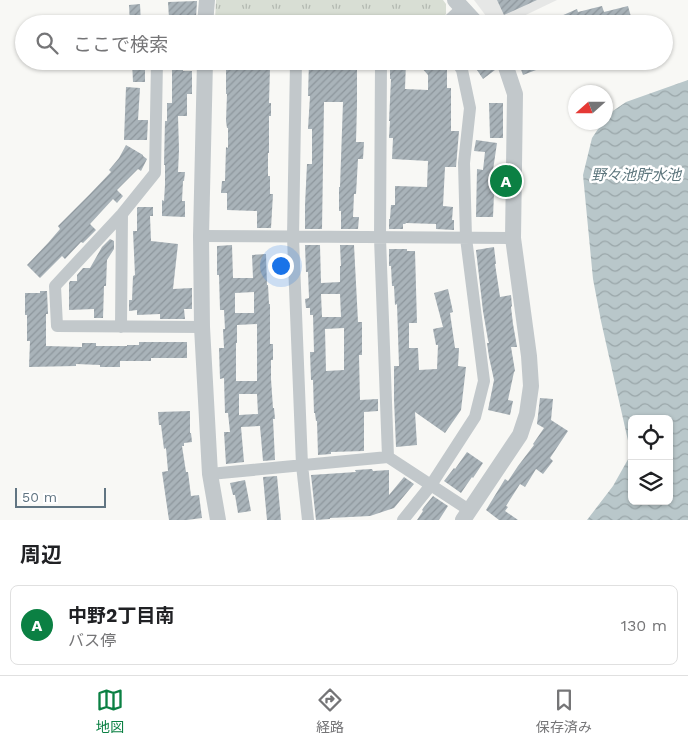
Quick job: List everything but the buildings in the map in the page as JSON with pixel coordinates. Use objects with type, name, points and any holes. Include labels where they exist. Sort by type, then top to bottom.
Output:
[{"type":"street","points":[[206,15],[207,0]]},
{"type":"street","points":[[451,15],[458,4],[468,15]]},
{"type":"street","points":[[157,70],[155,173],[122,214],[55,286],[57,326],[202,327]]},
{"type":"street","points":[[205,70],[201,236],[202,327],[210,474],[218,520]]},
{"type":"street","points":[[296,70],[293,237],[302,465],[308,520]]},
{"type":"street","points":[[381,70],[380,238],[388,457]]},
{"type":"street","points":[[403,520],[431,485],[475,417],[484,381],[466,238],[464,163],[470,108],[462,70]]},
{"type":"street","points":[[210,474],[388,457],[431,485],[466,515],[520,435],[527,414],[531,386],[529,356],[513,238],[515,94],[507,70]]},
{"type":"street","points":[[121,326],[122,214]]},
{"type":"street","points":[[201,236],[513,238]]},
{"type":"shaded area","points":[[474,0],[557,0],[526,15],[485,15]]},
{"type":"green space","points":[[216,0],[443,0],[446,4],[445,15],[215,15]]},
{"type":"water","name":"野々池貯水池","points":[[688,80],[688,520],[587,520],[613,486],[628,459],[628,505],[673,505],[673,415],[628,415],[628,441],[593,279],[583,175],[592,138],[597,130],[613,130],[613,111],[626,102]]},
{"type":"place","name":"中野2丁目南","points":[[506,181]]}]
